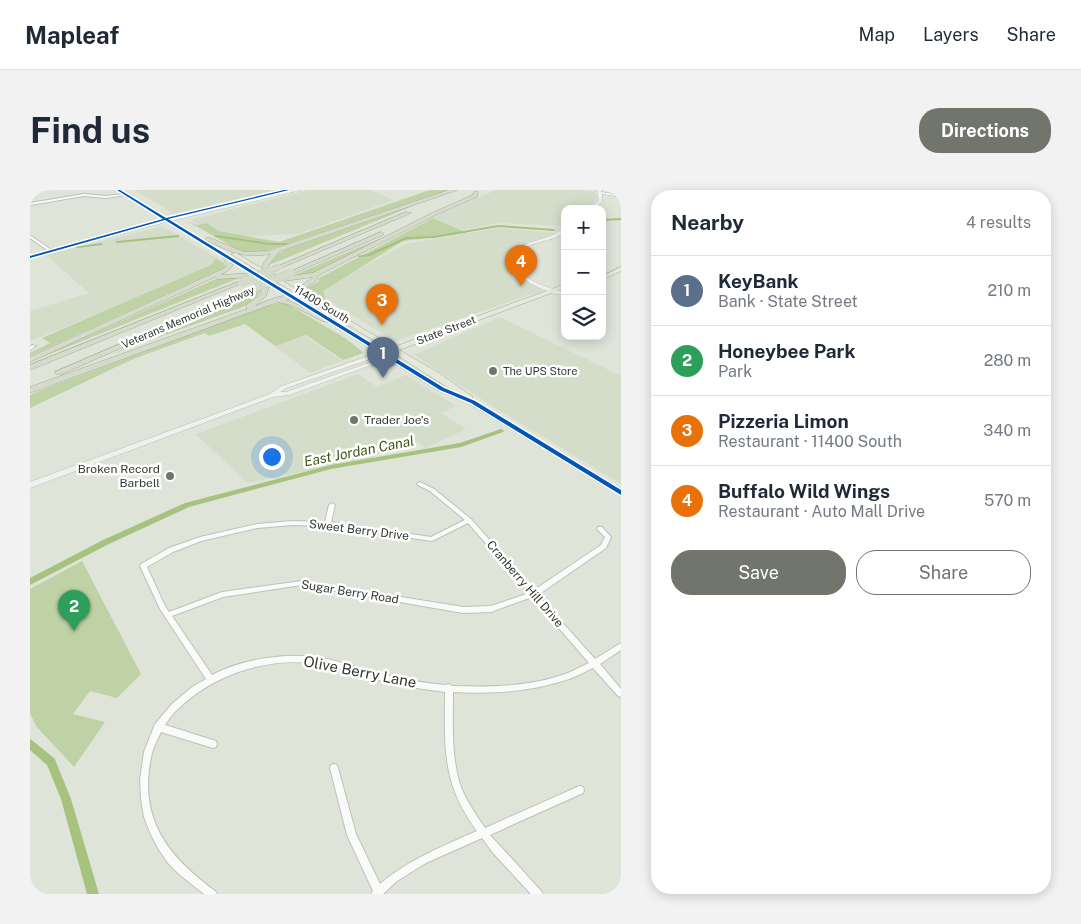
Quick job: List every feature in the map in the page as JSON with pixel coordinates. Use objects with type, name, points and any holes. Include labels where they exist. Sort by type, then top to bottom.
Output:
[{"type":"highway","points":[[246,260],[454,190]]},
{"type":"highway","name":"Veterans Memorial Highway","points":[[30,368],[462,190]]},
{"type":"highway","name":"Veterans Memorial Highway","points":[[30,384],[484,190]]},
{"type":"highway","points":[[304,296],[304,286],[321,274],[401,231],[475,196],[476,193]]},
{"type":"highway","points":[[208,239],[245,255],[270,252]]},
{"type":"highway","points":[[227,317],[258,301],[264,294],[268,277],[265,266],[268,260],[281,249]]},
{"type":"highway","points":[[30,360],[230,267],[229,260],[224,255]]},
{"type":"highway","points":[[254,266],[283,287]]},
{"type":"highway","points":[[247,269],[268,277]]},
{"type":"highway","points":[[204,280],[230,275],[299,278],[321,274]]},
{"type":"highway","points":[[30,390],[227,317],[291,297]]},
{"type":"highway","points":[[267,304],[291,302],[314,316],[331,321]]},
{"type":"main road","points":[[118,190],[173,218],[254,266]]},
{"type":"main road","points":[[30,257],[165,220],[288,190]]},
{"type":"main road","points":[[173,218],[299,190]]},
{"type":"main road","points":[[125,192],[165,220],[256,275]]},
{"type":"main road","points":[[596,205],[601,201],[600,192],[621,195]]},
{"type":"main road","points":[[560,290],[525,278],[516,272],[511,259],[516,251],[557,236],[561,232]]},
{"type":"main road","points":[[606,272],[620,270]]},
{"type":"main road","points":[[606,276],[620,270]]},
{"type":"main road","name":"11400 South","points":[[283,287],[304,296],[392,353],[442,389],[473,402],[621,493]]},
{"type":"main road","name":"11400 South","points":[[283,287],[291,297],[331,321],[392,353]]},
{"type":"main road","name":"State Street","points":[[30,485],[272,396],[287,394],[500,309],[560,290]]},
{"type":"main road","name":"State Street","points":[[392,353],[465,329],[560,290]]},
{"type":"main road","points":[[465,329],[500,312],[500,309]]},
{"type":"street","points":[[30,204],[81,195],[106,197],[125,192]]},
{"type":"street","points":[[30,237],[51,250]]},
{"type":"street","name":"Cranberry Hill Drive","points":[[420,484],[432,490],[469,520],[621,694]]},
{"type":"street","points":[[328,524],[332,504]]},
{"type":"street","name":"Sweet Berry Drive","points":[[210,678],[168,615],[143,566],[186,544],[216,534],[275,524],[328,524],[432,539],[469,520]]},
{"type":"street","name":"Sugar Berry Road","points":[[168,615],[222,595],[295,583],[472,610],[499,608],[534,594],[604,546],[608,537],[600,529]]},
{"type":"street","name":"Olive Berry Lane","points":[[212,894],[188,878],[176,866],[156,838],[145,804],[144,773],[148,749],[158,727],[179,702],[210,678],[261,662],[300,659],[324,661],[390,680],[487,690],[527,688],[560,680],[595,664],[621,646]]},
{"type":"street","points":[[449,687],[451,762],[454,778],[467,808],[483,833],[538,894]]},
{"type":"street","points":[[158,727],[213,744]]},
{"type":"street","points":[[334,768],[352,835],[377,893],[408,868],[580,790]]},
{"type":"shaded area","points":[[135,190],[279,190],[174,214]]},
{"type":"shaded area","points":[[309,190],[370,190],[394,200],[298,234],[246,236],[204,228],[190,220]]},
{"type":"shaded area","points":[[496,190],[581,190],[595,192],[598,197],[590,205],[561,205],[560,226],[499,223],[463,230],[433,218]]},
{"type":"shaded area","points":[[162,226],[226,263],[30,341],[30,311],[89,293],[46,255]]},
{"type":"shaded area","points":[[498,228],[555,233],[513,248],[505,258],[510,270],[544,290],[395,341],[315,292],[406,244]]},
{"type":"shaded area","points":[[500,317],[621,376],[621,484],[492,406],[414,355]]},
{"type":"shaded area","points":[[305,336],[342,361],[310,373],[275,346]]},
{"type":"shaded area","points":[[358,374],[377,387],[406,375],[456,406],[441,413],[466,429],[426,448],[413,439],[367,459],[247,483],[196,434]]},
{"type":"green space","points":[[430,190],[447,190],[263,252],[244,253],[187,221],[197,225],[206,223],[219,231],[279,242]]},
{"type":"green space","points":[[420,203],[269,265],[274,256],[285,250]]},
{"type":"green space","points":[[433,218],[468,233],[403,241],[323,291],[326,301],[309,290],[308,287],[319,281],[319,278]]},
{"type":"green space","points":[[388,235],[314,274],[287,278]]},
{"type":"green space","points":[[216,259],[225,264],[226,267],[30,356],[30,353],[50,343],[42,338],[211,265]]},
{"type":"green space","points":[[244,276],[30,362],[220,277]]},
{"type":"green space","points":[[261,289],[256,299],[243,307],[112,354]]},
{"type":"green space","points":[[284,302],[345,338],[364,353],[343,360],[306,335],[275,346],[245,324],[209,336],[205,333],[133,359],[30,408],[30,395],[44,389],[269,305]]},
{"type":"green space","points":[[82,561],[141,674],[117,698],[90,691],[73,714],[105,722],[74,767],[36,726],[30,713],[30,589]]},
{"type":"waterway","points":[[606,220],[621,219]]},
{"type":"waterway","points":[[359,256],[369,255],[406,238],[434,237],[498,226],[554,230]]},
{"type":"waterway","points":[[117,242],[178,236]]},
{"type":"waterway","points":[[216,236],[269,244],[287,244]]},
{"type":"waterway","points":[[77,247],[101,244]]},
{"type":"waterway","name":"East Jordan Canal","points":[[30,582],[106,542],[187,505],[331,467],[461,445],[501,431]]},
{"type":"waterway","name":"East Jordan Canal","points":[[30,744],[51,762],[66,799],[93,894]]},
{"type":"cycle path","points":[[118,190],[442,389],[473,402],[621,493]]},
{"type":"cycle path","points":[[30,257],[172,217],[288,190]]},
{"type":"place","name":"Buffalo Wild Wings","points":[[521,286]]},
{"type":"place","name":"Pizzeria Limon","points":[[382,325]]},
{"type":"place","name":"The UPS Store","points":[[493,371]]},
{"type":"place","name":"KeyBank","points":[[383,378]]},
{"type":"place","name":"Trader Joe's","points":[[354,420]]},
{"type":"place","name":"Broken Record Barbell","points":[[170,476]]},
{"type":"place","name":"Honeybee Park","points":[[74,631]]}]
